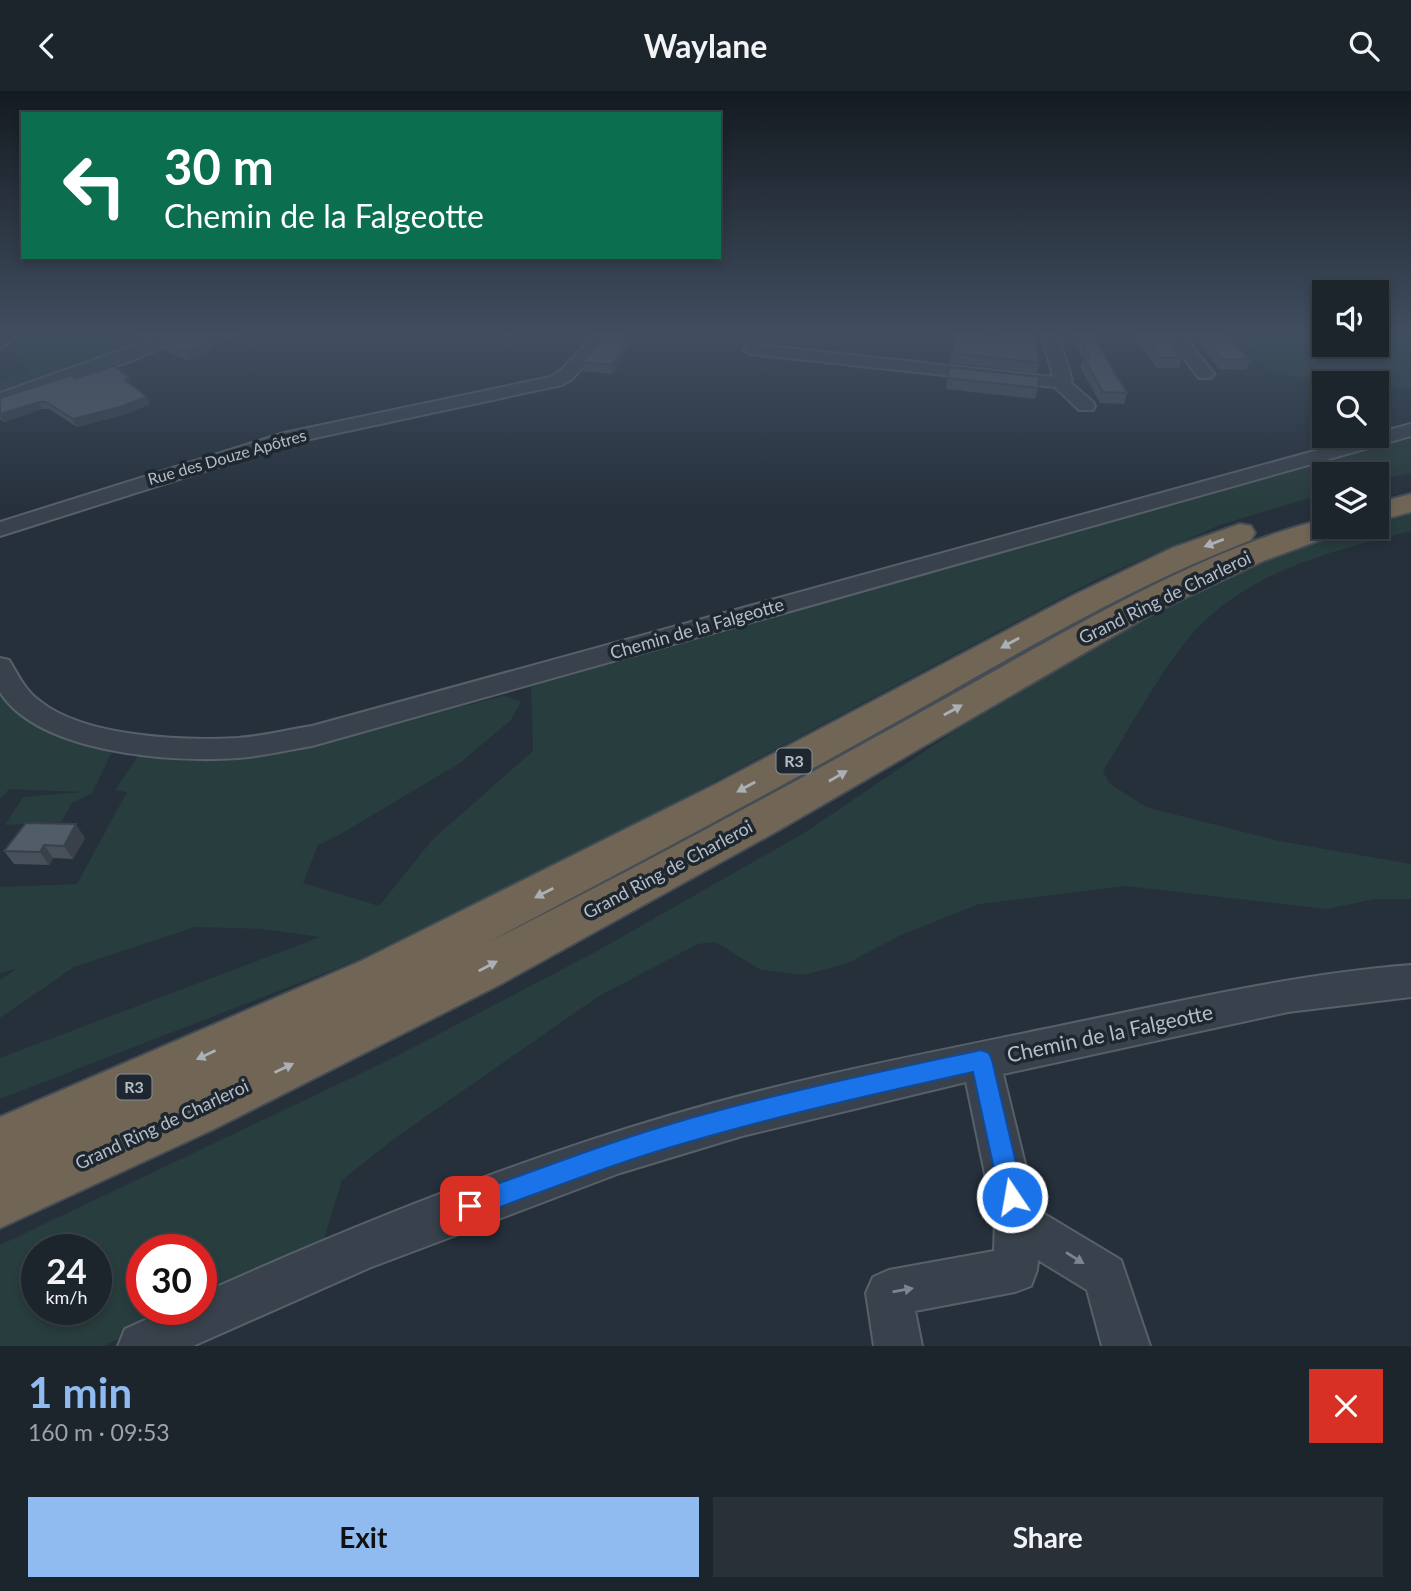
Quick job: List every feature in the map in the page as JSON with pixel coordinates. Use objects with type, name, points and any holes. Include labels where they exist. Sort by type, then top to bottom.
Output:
[{"type":"highway","points":[[1389,489],[1411,484]]},
{"type":"highway","points":[[1389,509],[1411,503]]},
{"type":"highway","name":"Grand Ring de Charleroi","points":[[0,1146],[378,976],[544,893],[733,794],[1084,603],[1183,555],[1277,519],[1312,509]]},
{"type":"highway","name":"Grand Ring de Charleroi","points":[[0,1199],[180,1118],[400,1012],[762,819],[1115,619],[1211,572],[1312,533]]},
{"type":"street","name":"Rue des Douze Apôtres","points":[[0,529],[280,440],[502,393]]},
{"type":"street","points":[[1071,393],[1086,406]]},
{"type":"street","name":"Chemin de la Falgeotte","points":[[0,666],[16,696],[25,703],[44,716],[95,735],[164,748],[226,748],[312,736],[1411,430]]},
{"type":"street","name":"Chemin de la Falgeotte","points":[[142,1346],[314,1268],[424,1223],[586,1163],[691,1130],[830,1093],[981,1060],[1319,992],[1411,981]]},
{"type":"street","points":[[898,1346],[889,1293],[1015,1270],[1017,1221],[981,1060]]},
{"type":"street","points":[[1017,1221],[1105,1276],[1126,1346]]},
{"type":"green space","points":[[1411,433],[1411,473],[1389,478],[1389,462],[1312,462],[1312,497],[1220,525],[1097,579],[646,818],[356,961],[0,1099],[0,1058],[320,937],[264,929],[195,927],[74,967],[0,1018],[0,980],[16,969],[0,973],[0,887],[77,884],[127,792],[115,790],[138,756],[231,755],[277,749],[368,730],[504,696],[521,702],[511,720],[460,763],[318,845],[303,883],[379,906],[433,839],[533,751],[531,686],[1357,448],[1389,448],[1389,439]]},
{"type":"green space","points":[[1411,513],[1411,531],[1389,537],[1389,519]]},
{"type":"green space","points":[[1324,539],[1381,539],[1317,557],[1286,569],[1230,600],[1205,620],[1162,675],[1103,771],[1109,783],[1146,807],[1279,841],[1411,864],[1411,899],[1375,899],[1327,909],[1126,886],[979,904],[901,935],[848,963],[804,975],[761,970],[715,942],[698,944],[599,996],[395,1138],[342,1180],[321,1249],[217,1294],[217,1234],[126,1234],[126,1325],[148,1325],[103,1346],[0,1346],[0,1245],[21,1235],[21,1325],[112,1325],[112,1234],[23,1234],[393,1058],[599,950],[804,833],[965,724],[1148,618],[1209,586],[1276,556]]},
{"type":"green space","points":[[0,690],[29,720],[63,737],[112,752],[92,793],[72,803],[61,822],[5,825],[23,797],[82,792],[9,789],[0,799]]},
{"type":"building","points":[[17,393],[141,393],[147,397],[73,419],[46,402],[0,414],[0,398]]},
{"type":"building","points":[[26,823],[76,824],[64,846],[44,845],[40,852],[4,851]]},
{"type":"route","points":[[470,1206],[586,1163],[691,1130],[830,1093],[981,1060],[1012,1197]]}]
